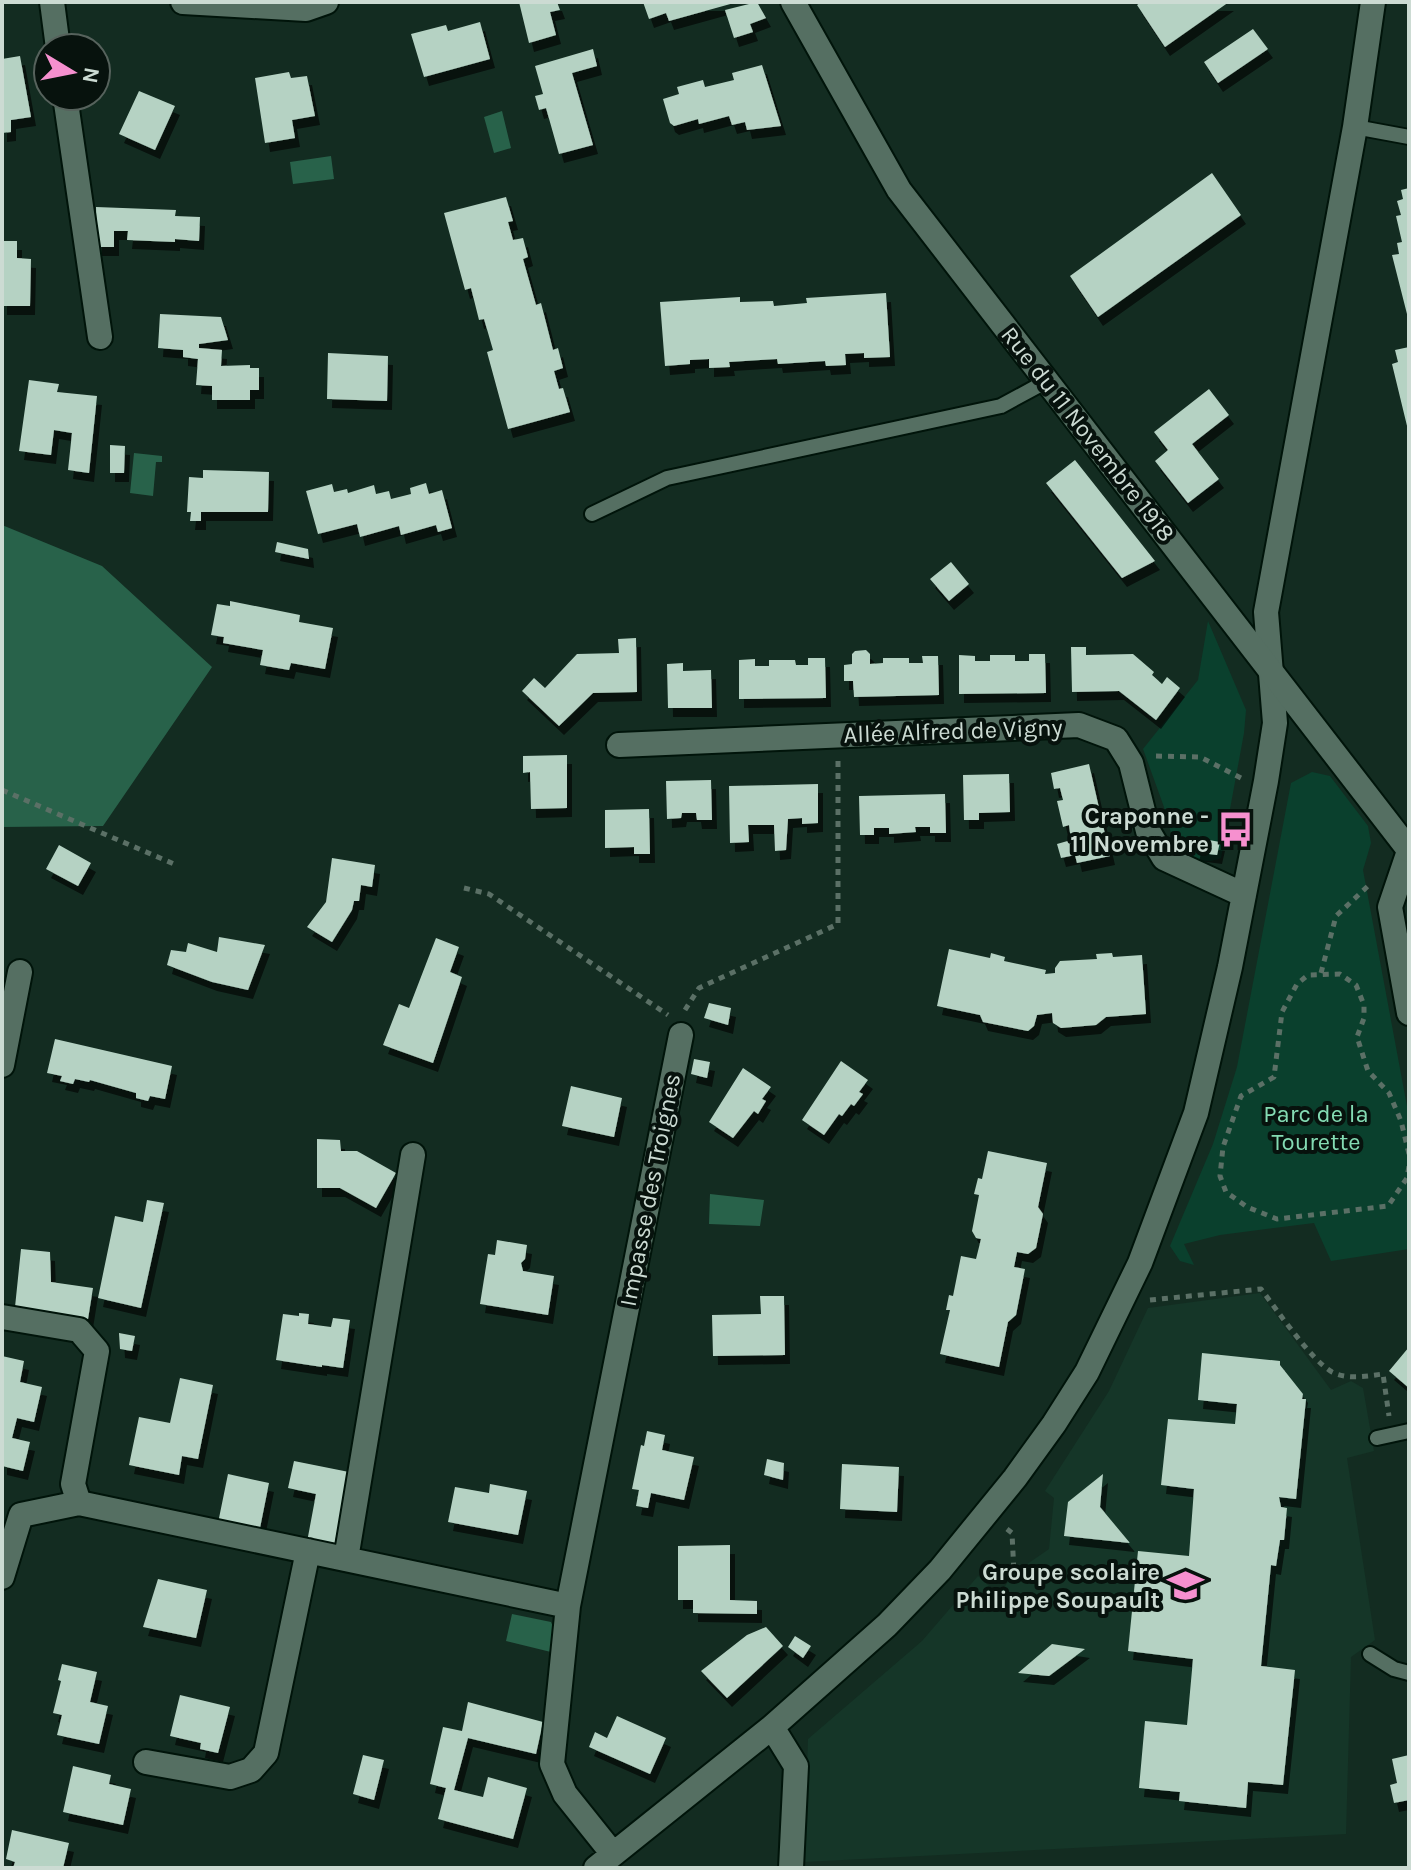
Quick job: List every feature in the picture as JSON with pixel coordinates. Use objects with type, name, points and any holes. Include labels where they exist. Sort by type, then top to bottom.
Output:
[{"type":"street","points":[[52,2],[56,32]]},
{"type":"street","points":[[183,2],[306,9],[326,2]]},
{"type":"street","name":"Rue du 11 Novembre 1918","points":[[793,2],[899,190],[1409,851]]},
{"type":"street","points":[[605,1861],[772,1727],[887,1625],[940,1570],[1015,1478],[1054,1424],[1087,1372],[1126,1294],[1196,1113],[1266,781],[1275,723],[1266,612],[1355,127],[1373,2]]},
{"type":"street","points":[[67,112],[100,337]]},
{"type":"street","name":"Allée Alfred de Vigny","points":[[619,745],[1079,725],[1116,739],[1131,763],[1148,831],[1164,858],[1244,895]]},
{"type":"street","points":[[1409,851],[1390,907],[1409,1013]]},
{"type":"street","points":[[2,1065],[20,972]]},
{"type":"street","name":"Impasse des Troignes","points":[[605,1861],[565,1794],[552,1764],[568,1606],[678,1030]]},
{"type":"street","points":[[346,1559],[413,1155]]},
{"type":"street","points":[[2,1317],[79,1330],[97,1351],[73,1484],[79,1503]]},
{"type":"street","points":[[2,1577],[21,1515],[79,1503],[568,1606]]},
{"type":"street","points":[[146,1762],[230,1777],[251,1770],[266,1753],[308,1551]]},
{"type":"street","points":[[772,1727],[796,1766],[791,1868]]},
{"type":"lane","points":[[1355,127],[1409,137]]},
{"type":"lane","points":[[592,514],[667,478],[1001,406],[1047,381]]},
{"type":"lane","points":[[1377,1438],[1409,1431]]},
{"type":"lane","points":[[1370,1654],[1394,1669],[1409,1673]]},
{"type":"path","points":[[678,1030],[699,988],[838,924],[838,736]]},
{"type":"path","points":[[1131,763],[1169,754],[1200,757],[1236,777],[1266,781]]},
{"type":"path","points":[[2,790],[174,864]]},
{"type":"path","points":[[1321,973],[1336,916],[1370,884],[1396,890]]},
{"type":"path","points":[[464,888],[489,894],[674,1018],[678,1030]]},
{"type":"path","points":[[1409,1154],[1401,1121],[1389,1093],[1368,1071],[1357,1037],[1364,1018],[1364,1005],[1356,985],[1340,974],[1308,975],[1297,984],[1282,1012],[1274,1077],[1241,1096],[1223,1147],[1220,1176],[1226,1192],[1247,1207],[1277,1219],[1388,1206],[1407,1178],[1409,1166]]},
{"type":"path","points":[[1126,1294],[1148,1300],[1261,1289],[1318,1360],[1333,1372],[1357,1377],[1383,1374],[1392,1435]]},
{"type":"shaded area","points":[[502,111],[511,148],[494,153],[484,117]]},
{"type":"shaded area","points":[[331,156],[334,179],[293,184],[290,162]]},
{"type":"shaded area","points":[[134,453],[162,456],[162,462],[156,462],[153,496],[130,493]]},
{"type":"shaded area","points":[[2,525],[102,566],[212,667],[103,826],[2,827]]},
{"type":"shaded area","points":[[710,1194],[764,1200],[760,1226],[709,1224]]},
{"type":"shaded area","name":"Groupe scolaire Philippe Soupault","points":[[1260,1293],[1331,1390],[1351,1381],[1363,1388],[1374,1451],[1347,1458],[1375,1640],[1351,1657],[1346,1834],[804,1862],[808,1739],[922,1641],[978,1576],[999,1595],[1014,1573],[1049,1549],[1054,1498],[1045,1491],[1109,1391],[1148,1308]]},
{"type":"shaded area","points":[[512,1614],[551,1622],[558,1639],[555,1653],[506,1641]]},
{"type":"green space","points":[[1208,621],[1246,710],[1221,858],[1208,861],[1175,848],[1143,749],[1198,680]]},
{"type":"green space","name":"Parc de la Tourette","points":[[1312,772],[1330,776],[1368,826],[1371,843],[1363,870],[1409,1117],[1409,1249],[1331,1261],[1314,1223],[1220,1235],[1184,1244],[1194,1265],[1180,1261],[1170,1246],[1213,1144],[1237,1067],[1291,783]]},
{"type":"building","points":[[519,2],[557,2],[560,10],[550,12],[556,35],[529,43]]},
{"type":"building","points":[[643,2],[734,3],[669,21],[666,13],[649,19]]},
{"type":"building","points":[[757,2],[766,18],[750,24],[753,32],[734,38],[725,10]]},
{"type":"building","points":[[1141,2],[1229,2],[1165,47],[1137,5]]},
{"type":"building","points":[[480,22],[490,59],[424,77],[411,34],[446,25],[448,31]]},
{"type":"building","points":[[1253,29],[1268,49],[1218,83],[1204,62]]},
{"type":"building","points":[[593,49],[597,66],[572,73],[593,145],[559,154],[546,108],[539,110],[535,96],[543,94],[535,66]]},
{"type":"building","points":[[20,56],[31,117],[11,120],[11,132],[2,133],[2,59]]},
{"type":"building","points":[[762,65],[781,126],[747,130],[745,122],[732,125],[729,116],[699,124],[698,119],[674,126],[670,123],[663,99],[679,94],[677,87],[703,80],[705,87],[734,80],[732,73]]},
{"type":"building","points":[[289,72],[291,78],[307,76],[315,116],[292,120],[295,138],[265,143],[255,78]]},
{"type":"building","points":[[139,91],[175,106],[155,150],[119,134]]},
{"type":"building","points":[[1212,173],[1241,215],[1098,317],[1070,276]]},
{"type":"building","points":[[1409,188],[1408,318],[1392,255],[1399,254],[1397,243],[1402,242],[1396,216],[1401,215],[1397,201],[1403,199],[1401,190]]},
{"type":"building","points":[[506,197],[513,221],[508,222],[513,240],[523,238],[528,257],[523,259],[536,305],[541,303],[553,350],[558,348],[563,368],[554,371],[570,412],[508,429],[487,352],[493,350],[484,319],[479,320],[471,288],[465,290],[444,213]]},
{"type":"building","points":[[96,207],[176,210],[175,216],[200,217],[199,241],[127,240],[128,231],[114,231],[114,247],[97,247]]},
{"type":"building","points":[[2,241],[17,241],[17,258],[31,259],[30,306],[2,306]]},
{"type":"building","points":[[886,293],[890,357],[864,358],[864,353],[845,354],[846,365],[826,366],[825,361],[778,364],[777,359],[729,362],[730,367],[709,368],[709,359],[665,366],[660,302],[740,297],[740,302],[773,301],[774,306],[807,303],[806,298]]},
{"type":"building","points":[[160,314],[221,317],[228,340],[199,344],[199,348],[222,350],[221,366],[250,365],[250,368],[259,368],[259,390],[250,390],[250,400],[212,400],[212,386],[196,385],[198,359],[183,357],[183,350],[158,348]]},
{"type":"building","points":[[1409,347],[1408,430],[1392,364],[1398,362],[1395,350]]},
{"type":"building","points":[[328,353],[388,356],[387,401],[327,399]]},
{"type":"building","points":[[29,380],[59,384],[57,392],[97,396],[89,473],[68,470],[72,433],[54,430],[51,455],[19,451]]},
{"type":"building","points":[[1209,389],[1229,415],[1192,444],[1219,479],[1188,503],[1155,461],[1168,450],[1154,432]]},
{"type":"building","points":[[110,445],[125,446],[124,473],[110,473]]},
{"type":"building","points":[[1075,460],[1155,561],[1122,578],[1046,483]]},
{"type":"building","points":[[203,470],[269,472],[268,512],[201,512],[201,521],[190,521],[191,512],[187,512],[189,477],[203,478]]},
{"type":"building","points":[[426,483],[429,494],[442,490],[452,528],[438,532],[436,525],[401,535],[399,526],[360,537],[357,524],[318,534],[306,491],[332,484],[334,492],[347,489],[348,493],[374,485],[376,494],[389,491],[391,499],[411,494],[410,488]]},
{"type":"building","points":[[277,542],[308,549],[309,559],[275,552]]},
{"type":"building","points":[[951,562],[969,584],[949,601],[930,579]]},
{"type":"building","points":[[230,601],[300,615],[299,622],[333,628],[325,669],[291,663],[289,670],[260,665],[263,650],[223,643],[224,637],[211,635],[217,604],[230,606]]},
{"type":"building","points":[[636,638],[637,692],[593,693],[559,726],[522,691],[534,678],[545,688],[577,654],[619,653],[618,639]]},
{"type":"building","points":[[1071,647],[1086,647],[1086,655],[1133,654],[1154,672],[1152,675],[1162,684],[1167,677],[1180,688],[1156,720],[1119,691],[1072,692]]},
{"type":"building","points":[[866,650],[870,654],[870,664],[883,663],[883,658],[909,658],[909,663],[923,663],[922,656],[938,656],[939,695],[854,697],[853,681],[844,681],[844,665],[852,664],[855,651]]},
{"type":"building","points":[[1029,654],[1045,654],[1046,693],[959,694],[959,655],[975,656],[975,661],[990,661],[990,655],[1015,655],[1015,661],[1029,661]]},
{"type":"building","points":[[808,658],[825,658],[826,698],[739,699],[739,660],[755,659],[755,666],[769,666],[769,660],[795,660],[796,665],[808,665]]},
{"type":"building","points":[[683,663],[683,671],[711,670],[712,708],[668,708],[667,664]]},
{"type":"building","points":[[567,755],[567,808],[531,809],[530,772],[523,773],[523,756]]},
{"type":"building","points":[[1089,764],[1110,856],[1077,863],[1075,855],[1061,858],[1057,844],[1071,840],[1069,825],[1063,827],[1057,801],[1063,800],[1060,788],[1054,789],[1051,773]]},
{"type":"building","points":[[1009,774],[1010,812],[979,813],[979,820],[964,820],[963,775]]},
{"type":"building","points":[[711,780],[712,820],[697,820],[696,813],[682,813],[681,818],[667,819],[666,781]]},
{"type":"building","points":[[818,784],[818,823],[802,824],[802,818],[788,819],[786,850],[775,851],[774,825],[748,825],[749,842],[730,843],[729,786]]},
{"type":"building","points":[[945,794],[946,833],[930,833],[930,827],[915,827],[916,832],[889,834],[889,828],[874,828],[874,835],[860,835],[859,796]]},
{"type":"building","points":[[649,809],[650,854],[634,854],[634,847],[605,848],[605,810]]},
{"type":"building","points":[[1198,838],[1220,842],[1217,855],[1194,852]]},
{"type":"building","points":[[59,845],[91,863],[78,886],[46,869]]},
{"type":"building","points":[[332,858],[375,865],[372,887],[361,885],[359,901],[354,901],[352,910],[332,942],[307,927],[326,902]]},
{"type":"building","points":[[219,937],[265,945],[248,990],[212,982],[167,965],[171,950],[186,952],[188,943],[217,952]]},
{"type":"building","points":[[436,938],[459,947],[450,972],[462,977],[433,1063],[383,1045],[399,1004],[409,1008]]},
{"type":"building","points":[[949,949],[990,958],[991,953],[1005,957],[1004,961],[1046,970],[1045,974],[1055,973],[1060,961],[1097,959],[1096,954],[1112,953],[1113,957],[1142,955],[1146,1014],[1106,1017],[1096,1025],[1061,1028],[1053,1023],[1052,1013],[1037,1015],[1034,1026],[1028,1031],[983,1022],[980,1015],[937,1006]]},
{"type":"building","points":[[709,1003],[731,1008],[728,1025],[704,1018]]},
{"type":"building","points":[[55,1039],[172,1066],[165,1099],[150,1096],[148,1101],[136,1098],[136,1093],[90,1080],[75,1079],[73,1084],[60,1081],[62,1076],[47,1073]]},
{"type":"building","points":[[694,1059],[710,1062],[707,1078],[691,1074]]},
{"type":"building","points":[[841,1061],[868,1080],[854,1106],[851,1104],[842,1116],[839,1114],[824,1135],[802,1120]]},
{"type":"building","points":[[743,1068],[771,1087],[762,1099],[766,1101],[758,1114],[754,1111],[733,1138],[709,1122]]},
{"type":"building","points":[[571,1086],[622,1098],[614,1137],[562,1126]]},
{"type":"building","points":[[317,1139],[340,1140],[341,1151],[357,1151],[396,1173],[376,1208],[340,1188],[317,1188]]},
{"type":"building","points":[[988,1151],[1047,1163],[1038,1207],[1043,1214],[1036,1248],[1028,1254],[1017,1252],[1014,1267],[1025,1269],[1016,1315],[1008,1322],[999,1367],[940,1354],[950,1310],[946,1310],[949,1295],[953,1296],[961,1256],[976,1259],[981,1239],[976,1238],[972,1231],[979,1195],[974,1194],[978,1178],[982,1179]]},
{"type":"building","points":[[147,1200],[164,1203],[141,1308],[98,1298],[115,1216],[143,1222]]},
{"type":"building","points":[[497,1240],[527,1245],[525,1259],[521,1263],[523,1271],[554,1276],[548,1315],[480,1304],[488,1254],[495,1255]]},
{"type":"building","points":[[21,1249],[50,1252],[51,1282],[93,1288],[88,1319],[15,1307]]},
{"type":"building","points":[[760,1296],[784,1296],[785,1355],[713,1356],[712,1315],[761,1314]]},
{"type":"building","points":[[299,1313],[309,1314],[308,1324],[331,1327],[333,1318],[350,1320],[343,1368],[276,1360],[283,1314],[299,1316]]},
{"type":"building","points":[[119,1333],[135,1336],[132,1351],[120,1349]]},
{"type":"building","points":[[1409,1347],[1409,1388],[1389,1371]]},
{"type":"building","points":[[1202,1353],[1280,1361],[1303,1394],[1302,1399],[1306,1399],[1296,1499],[1279,1497],[1281,1507],[1287,1508],[1284,1540],[1280,1540],[1276,1566],[1271,1565],[1261,1666],[1295,1670],[1283,1785],[1248,1782],[1246,1808],[1179,1801],[1180,1792],[1139,1788],[1145,1721],[1187,1725],[1193,1659],[1128,1651],[1138,1551],[1189,1556],[1194,1489],[1161,1485],[1168,1419],[1235,1424],[1237,1404],[1198,1400]]},
{"type":"building","points":[[2,1356],[24,1361],[20,1382],[42,1387],[34,1422],[17,1418],[12,1438],[30,1442],[23,1471],[2,1466]]},
{"type":"building","points":[[180,1378],[213,1385],[198,1459],[182,1456],[179,1475],[129,1465],[139,1417],[170,1423]]},
{"type":"building","points":[[647,1431],[665,1435],[662,1450],[694,1457],[684,1500],[651,1493],[648,1508],[636,1506],[639,1490],[632,1489]]},
{"type":"building","points":[[767,1459],[784,1463],[783,1480],[764,1475]]},
{"type":"building","points":[[294,1461],[349,1472],[334,1547],[307,1542],[316,1494],[288,1488]]},
{"type":"building","points":[[842,1464],[899,1467],[897,1512],[840,1509]]},
{"type":"building","points":[[228,1474],[269,1483],[259,1533],[218,1523]]},
{"type":"building","points":[[1103,1474],[1100,1507],[1130,1543],[1064,1536],[1068,1502]]},
{"type":"building","points":[[490,1484],[527,1491],[518,1535],[448,1522],[455,1487],[489,1493]]},
{"type":"building","points":[[730,1545],[730,1600],[757,1601],[757,1614],[693,1613],[693,1600],[678,1600],[678,1546]]},
{"type":"building","points":[[158,1579],[207,1590],[196,1638],[143,1627]]},
{"type":"building","points":[[766,1627],[783,1646],[727,1698],[701,1671],[747,1635]]},
{"type":"building","points":[[795,1636],[811,1646],[803,1658],[788,1647]]},
{"type":"building","points":[[1052,1644],[1085,1649],[1049,1676],[1018,1673]]},
{"type":"building","points":[[62,1664],[97,1672],[90,1702],[108,1706],[99,1744],[57,1735],[62,1715],[53,1713]]},
{"type":"building","points":[[180,1695],[230,1707],[218,1753],[200,1749],[201,1743],[170,1736]]},
{"type":"building","points":[[468,1702],[543,1722],[536,1754],[468,1738],[454,1790],[483,1797],[488,1777],[527,1788],[513,1839],[438,1819],[446,1788],[430,1784],[443,1727],[462,1731]]},
{"type":"building","points":[[617,1716],[666,1738],[650,1774],[589,1747],[595,1732],[607,1738]]},
{"type":"building","points":[[363,1755],[384,1760],[374,1800],[353,1794]]},
{"type":"building","points":[[1409,1755],[1409,1800],[1394,1803],[1390,1785],[1397,1783],[1392,1759]]},
{"type":"building","points":[[73,1766],[111,1775],[109,1784],[131,1789],[123,1825],[63,1812]]},
{"type":"building","points":[[12,1830],[69,1843],[63,1868],[13,1868],[15,1862],[6,1859]]},
{"type":"place","name":"Craponne - 11 Novembre","points":[[1235,830]]},
{"type":"place","name":"Groupe scolaire Philippe Soupault","points":[[1186,1586]]}]
